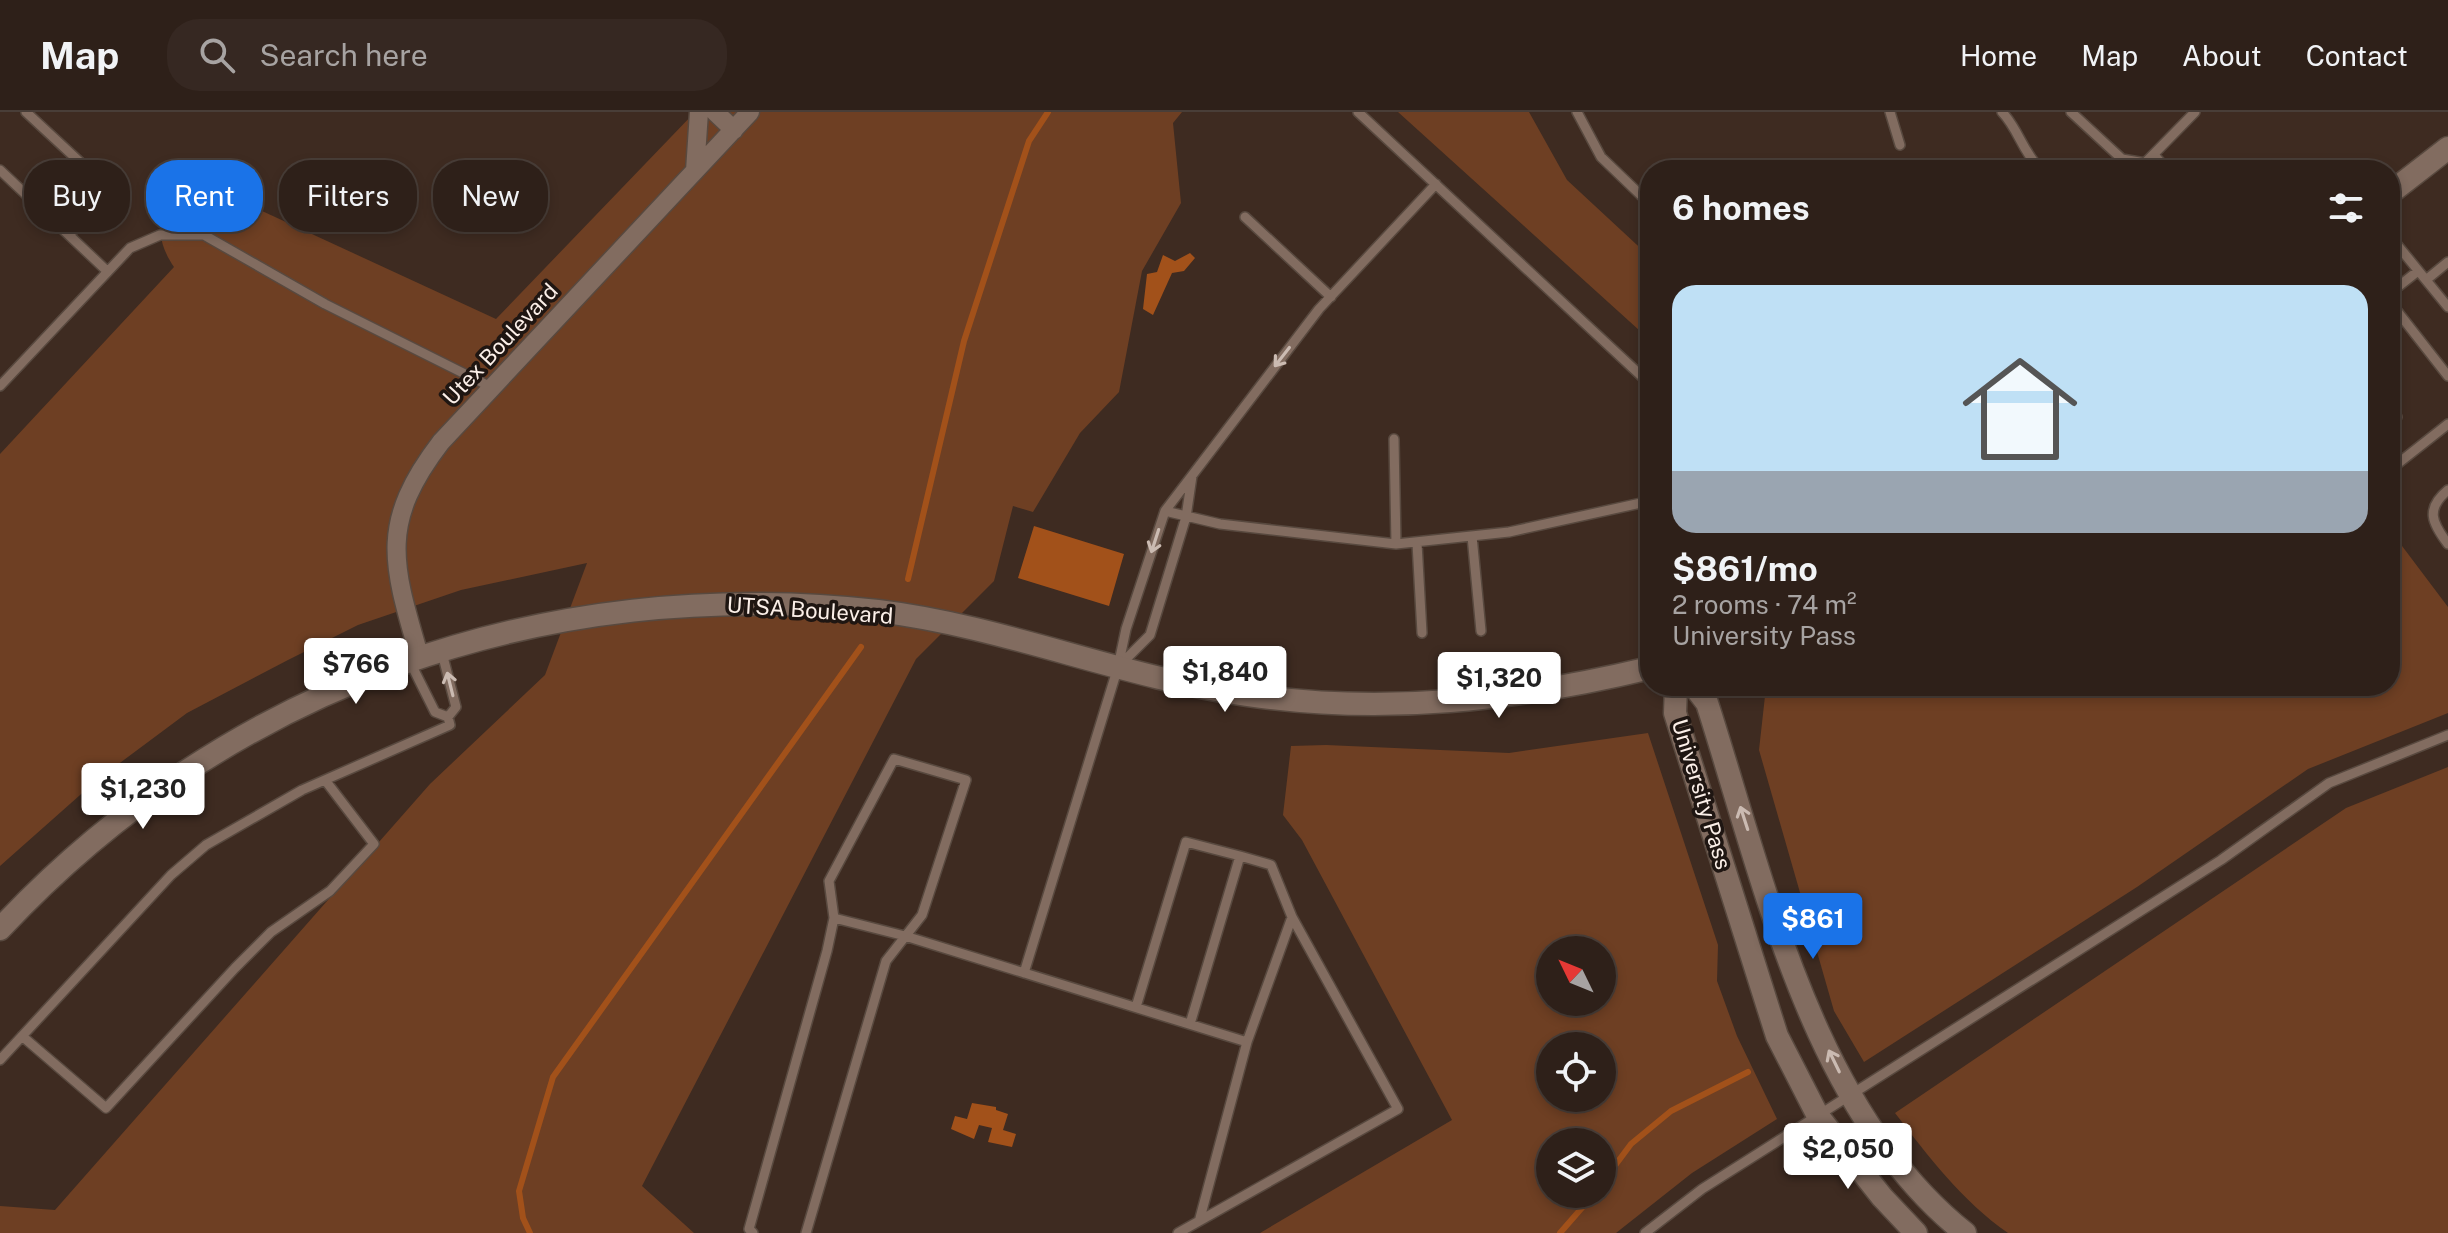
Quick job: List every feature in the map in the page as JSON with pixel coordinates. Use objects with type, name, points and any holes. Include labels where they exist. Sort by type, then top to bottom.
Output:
[{"type":"main road","points":[[2400,185],[2448,148]]},
{"type":"main road","name":"UTSA Boulevard","points":[[0,929],[91,842],[166,784],[276,718],[414,657],[570,620],[686,606],[761,603],[882,612],[983,632],[1118,667],[1246,695],[1340,704],[1411,705],[1560,690],[1640,670]]},
{"type":"main road","name":"University Pass","points":[[1676,696],[1675,713],[1777,1036],[1818,1116],[1882,1197],[1916,1233]]},
{"type":"main road","name":"University Pass","points":[[1702,696],[1707,703],[1796,986],[1851,1095],[1900,1166],[1947,1219],[1965,1233]]},
{"type":"street","points":[[695,171],[699,112]]},
{"type":"street","points":[[715,112],[734,130]]},
{"type":"street","name":"Utex Boulevard","points":[[414,657],[394,543],[404,501],[419,470],[441,442],[750,112]]},
{"type":"lane","points":[[26,112],[110,190],[69,235]]},
{"type":"lane","points":[[1358,112],[1640,375]]},
{"type":"lane","points":[[1577,112],[1601,157],[1640,194]]},
{"type":"lane","points":[[1890,112],[1900,145]]},
{"type":"lane","points":[[2002,112],[2012,123],[2025,154],[2031,160]]},
{"type":"lane","points":[[2071,112],[2122,159],[2128,160]]},
{"type":"lane","points":[[2149,160],[2195,112]]},
{"type":"lane","points":[[2155,156],[2158,160]]},
{"type":"lane","points":[[0,170],[107,271]]},
{"type":"lane","points":[[1024,973],[1118,667],[1126,629],[1165,511],[1331,297],[1436,184]]},
{"type":"lane","points":[[1245,217],[1331,297]]},
{"type":"lane","points":[[0,386],[130,248],[148,237],[204,235],[325,304],[493,388]]},
{"type":"lane","points":[[2400,248],[2448,307]]},
{"type":"lane","points":[[2426,280],[2448,262]]},
{"type":"lane","points":[[2400,285],[2418,271]]},
{"type":"lane","points":[[2400,315],[2448,376]]},
{"type":"lane","points":[[2400,462],[2448,424]]},
{"type":"lane","points":[[1394,439],[1396,544]]},
{"type":"lane","points":[[1118,667],[1150,635],[1186,517],[1192,473]]},
{"type":"lane","points":[[2448,490],[2437,499],[2431,512],[2432,524],[2448,544]]},
{"type":"lane","points":[[1165,511],[1220,524],[1396,544],[1509,532],[1640,503]]},
{"type":"lane","points":[[1472,536],[1481,631]]},
{"type":"lane","points":[[1417,543],[1422,633]]},
{"type":"lane","points":[[441,649],[456,707],[448,717]]},
{"type":"lane","points":[[414,657],[435,712],[448,717]]},
{"type":"lane","points":[[0,1060],[171,875],[206,845],[325,780],[450,725],[448,717]]},
{"type":"lane","points":[[1645,1233],[1676,1206],[2221,860],[2329,783],[2448,735]]},
{"type":"lane","points":[[753,1233],[749,1229],[834,918],[829,881],[894,759],[966,780],[922,915],[886,961],[806,1233]]},
{"type":"lane","points":[[22,1036],[106,1108],[271,932],[330,891],[374,844],[325,780]]},
{"type":"lane","points":[[1136,1007],[1186,842],[1271,865],[1292,917],[1398,1109],[1178,1233]]},
{"type":"lane","points":[[1190,1024],[1240,856]]},
{"type":"lane","points":[[1200,1218],[1247,1042],[1292,917]]},
{"type":"lane","points":[[834,918],[905,936],[1247,1042]]},
{"type":"shaded area","points":[[695,112],[1182,112],[1173,123],[1181,203],[1142,271],[1119,392],[1080,433],[1033,512],[1013,506],[994,581],[916,659],[642,1186],[694,1233],[0,1233],[0,1206],[55,1210],[430,784],[545,675],[587,563],[461,590],[358,625],[288,660],[187,713],[97,780],[0,866],[0,454],[174,267],[164,249],[161,232],[263,232],[263,211],[279,219],[279,232],[308,232],[496,319]]},
{"type":"shaded area","points":[[1398,112],[1529,112],[1567,180],[1640,248],[1640,331]]},
{"type":"shaded area","points":[[1190,253],[1195,258],[1184,271],[1172,273],[1153,315],[1143,309],[1147,274],[1157,272],[1163,255],[1175,261]]},
{"type":"shaded area","points":[[1034,526],[1124,554],[1109,606],[1018,578]]},
{"type":"shaded area","points":[[2400,543],[2448,607],[2448,713],[2308,769],[2137,887],[1864,1062],[1834,1011],[1759,750],[1765,696],[2400,696]]},
{"type":"shaded area","points":[[1648,733],[1718,945],[1717,981],[1737,1036],[1777,1119],[1692,1173],[1616,1233],[1260,1233],[1452,1120],[1302,840],[1283,815],[1291,746],[1509,753]]},
{"type":"shaded area","points":[[2448,767],[2448,1233],[2008,1233],[1961,1193],[1895,1113],[2346,808]]},
{"type":"shaded area","points":[[972,1103],[996,1107],[996,1110],[1008,1114],[1003,1130],[1016,1134],[1012,1147],[988,1142],[992,1128],[979,1125],[974,1139],[951,1129],[955,1116],[967,1119]]},
{"type":"waterway","points":[[908,579],[964,341],[1029,141],[1048,112]]},
{"type":"waterway","points":[[530,1233],[523,1218],[519,1191],[553,1077],[861,647]]},
{"type":"waterway","points":[[1616,1164],[1631,1144],[1671,1111],[1748,1072]]},
{"type":"waterway","points":[[1560,1233],[1582,1208]]}]
